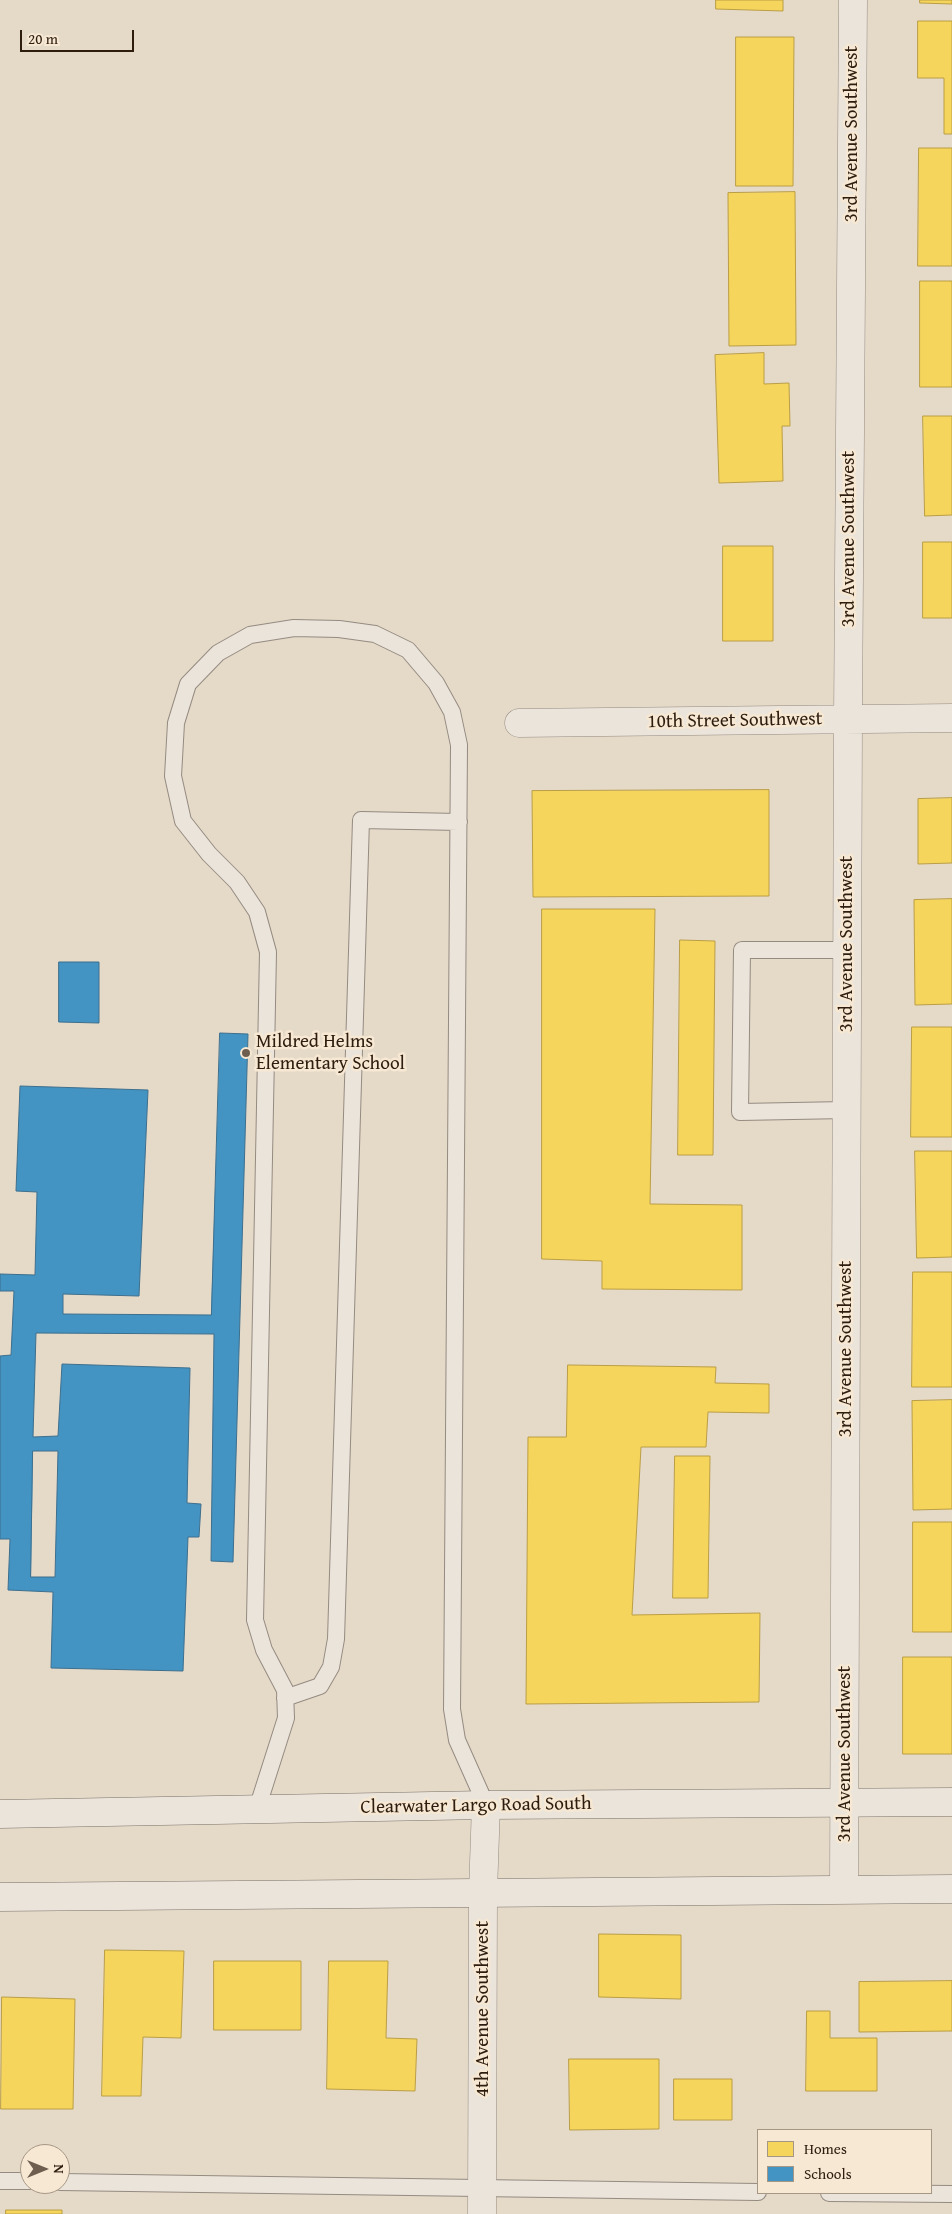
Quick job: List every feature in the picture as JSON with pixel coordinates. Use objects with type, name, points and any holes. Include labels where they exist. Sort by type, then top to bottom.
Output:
[{"type":"street","name":"3rd Avenue Southwest","points":[[844,1888],[846,1110],[853,0]]},
{"type":"street","name":"10th Street Southwest","points":[[519,724],[952,718]]},
{"type":"street","name":"Clearwater Largo Road South","points":[[0,1814],[486,1805],[952,1802]]},
{"type":"street","name":"4th Avenue Southwest","points":[[482,2201],[483,1892],[486,1805]]},
{"type":"street","points":[[0,1897],[844,1888],[952,1889]]},
{"type":"lane","points":[[257,1809],[286,1718],[285,1690],[264,1650],[255,1620],[268,952],[257,912],[237,882],[209,854],[183,821],[172,776],[176,723],[188,684],[218,653],[250,635],[294,628],[339,629],[374,634],[408,650],[436,683],[452,712],[459,745],[452,1709],[457,1740],[486,1805]]},
{"type":"lane","points":[[286,1698],[320,1686],[331,1667],[336,1639],[361,820],[459,822]]},
{"type":"lane","points":[[846,1110],[740,1112],[742,950],[847,950]]},
{"type":"lane","points":[[0,2181],[20,2181]]},
{"type":"lane","points":[[70,2182],[482,2201],[757,2192]]},
{"type":"lane","points":[[932,2194],[952,2194]]},
{"type":"building: Homes","points":[[716,0],[783,0],[783,11],[716,9]]},
{"type":"building: Homes","points":[[920,0],[952,0],[952,4],[920,3]]},
{"type":"building: Homes","points":[[918,21],[952,21],[952,134],[944,134],[944,78],[918,78]]},
{"type":"building: Homes","points":[[736,37],[794,37],[793,186],[736,186]]},
{"type":"building: Homes","points":[[919,148],[952,148],[952,266],[918,266]]},
{"type":"building: Homes","points":[[795,192],[796,345],[729,346],[728,193]]},
{"type":"building: Homes","points":[[920,281],[952,281],[952,387],[920,387]]},
{"type":"building: Homes","points":[[764,353],[764,384],[789,383],[790,426],[782,426],[783,481],[719,483],[715,355]]},
{"type":"building: Homes","points":[[923,416],[952,416],[952,515],[925,516]]},
{"type":"building: Homes","points":[[923,542],[952,542],[952,618],[923,618]]},
{"type":"building: Homes","points":[[723,546],[773,546],[773,641],[723,641]]},
{"type":"building: Homes","points":[[769,790],[769,896],[533,897],[532,791]]},
{"type":"building: Homes","points":[[952,798],[952,863],[918,864],[918,799]]},
{"type":"building: Homes","points":[[952,899],[952,1004],[915,1005],[914,900]]},
{"type":"building: Homes","points":[[542,909],[655,909],[650,1204],[742,1205],[742,1290],[602,1289],[602,1261],[542,1259]]},
{"type":"building: Homes","points":[[680,940],[715,941],[713,1155],[678,1155]]},
{"type":"building: Homes","points":[[912,1027],[952,1027],[952,1137],[911,1137]]},
{"type":"building: Homes","points":[[915,1151],[952,1151],[952,1257],[917,1258]]},
{"type":"building: Homes","points":[[913,1272],[952,1272],[952,1387],[912,1387]]},
{"type":"building: Homes","points":[[568,1365],[716,1367],[715,1383],[769,1384],[769,1413],[708,1412],[706,1447],[641,1447],[632,1615],[760,1613],[759,1702],[526,1704],[528,1437],[566,1437]]},
{"type":"building: Homes","points":[[952,1400],[952,1509],[913,1510],[912,1401]]},
{"type":"building: Homes","points":[[675,1456],[710,1456],[708,1598],[673,1598]]},
{"type":"building: Homes","points":[[913,1522],[952,1522],[952,1632],[913,1632]]},
{"type":"building: Homes","points":[[903,1657],[952,1657],[952,1754],[903,1754]]},
{"type":"building: Homes","points":[[599,1934],[681,1935],[681,1999],[599,1997]]},
{"type":"building: Homes","points":[[105,1950],[184,1951],[181,2038],[143,2037],[141,2096],[102,2096]]},
{"type":"building: Homes","points":[[214,1961],[301,1961],[301,2030],[214,2030]]},
{"type":"building: Homes","points":[[329,1961],[388,1961],[386,2038],[417,2039],[415,2091],[327,2089]]},
{"type":"building: Homes","points":[[952,1981],[952,2031],[859,2032],[859,1982]]},
{"type":"building: Homes","points":[[2,1997],[75,1999],[73,2109],[1,2109]]},
{"type":"building: Homes","points":[[807,2011],[830,2011],[830,2038],[877,2038],[877,2091],[806,2091]]},
{"type":"building: Homes","points":[[569,2059],[659,2059],[659,2129],[570,2130]]},
{"type":"building: Homes","points":[[674,2079],[732,2079],[732,2120],[674,2120]]},
{"type":"building: Homes","points":[[6,2210],[62,2210],[62,2214],[6,2214]]},
{"type":"building: Schools","points":[[59,962],[99,962],[99,1023],[59,1022]]},
{"type":"building: Schools","points":[[220,1033],[248,1034],[233,1562],[211,1561],[214,1334],[36,1333],[33,1437],[58,1436],[62,1364],[190,1368],[187,1503],[201,1504],[199,1537],[188,1537],[183,1671],[51,1668],[53,1592],[8,1590],[10,1539],[0,1539],[0,1356],[11,1355],[14,1291],[0,1291],[0,1274],[35,1275],[37,1192],[16,1191],[20,1086],[148,1090],[139,1296],[63,1294],[63,1314],[211,1315]],"holes":[[[33,1451],[58,1451],[55,1577],[31,1577]]]},
{"type":"place","name":"Mildred Helms Elementary School","points":[[246,1053]]}]
